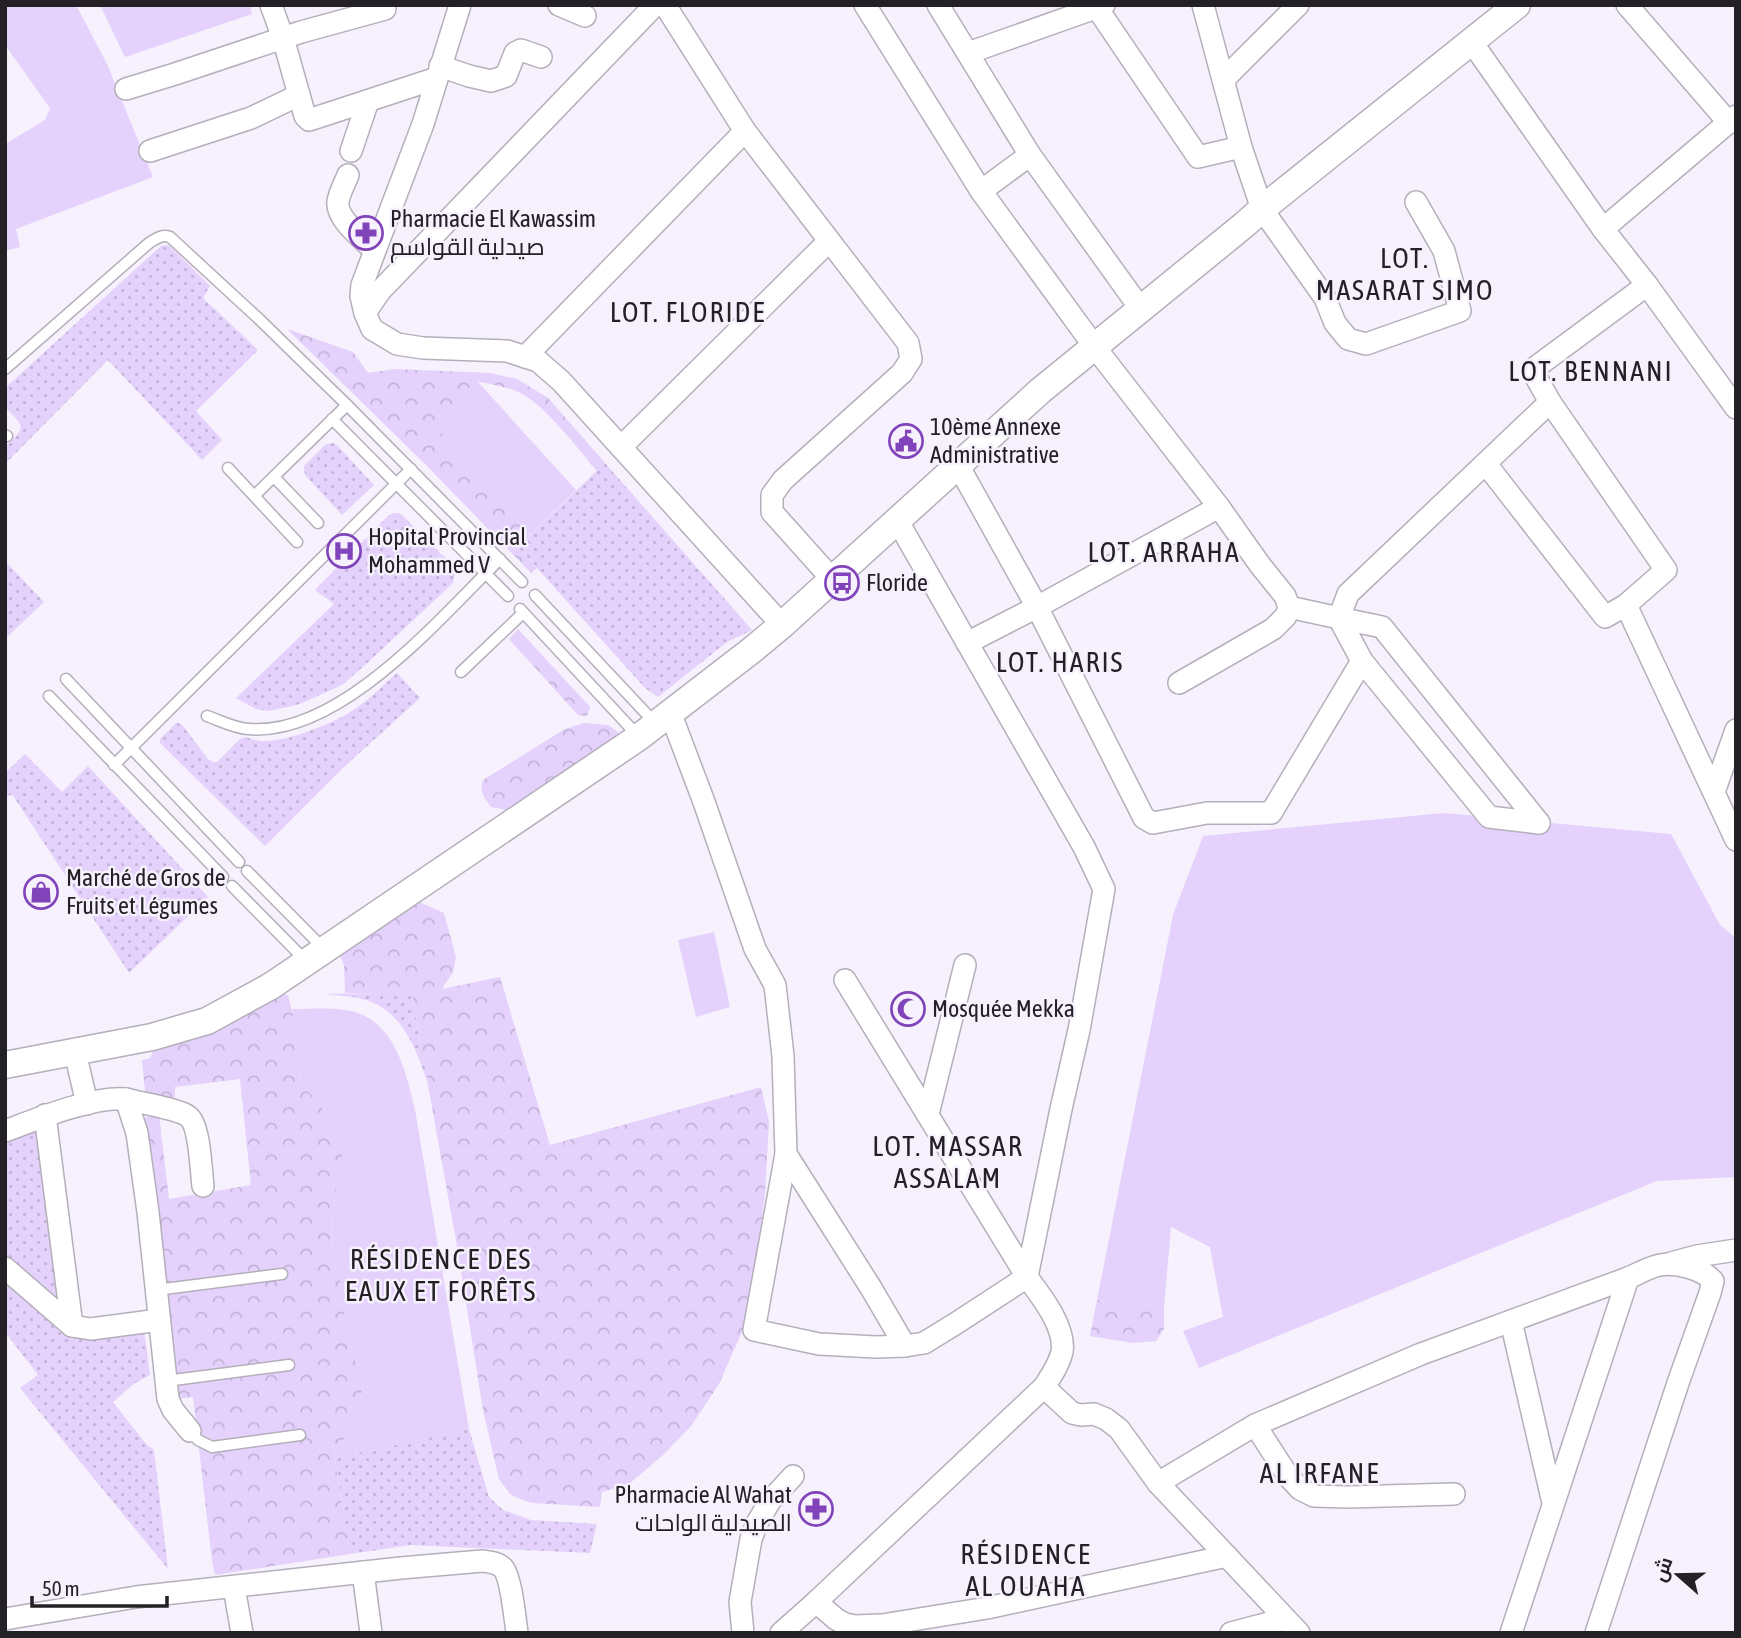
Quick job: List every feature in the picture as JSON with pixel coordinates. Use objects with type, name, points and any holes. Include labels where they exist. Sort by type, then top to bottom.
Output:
[{"type":"street","points":[[271,5],[305,116],[309,120],[368,101],[438,72],[491,81],[506,76],[515,54],[522,50],[541,57]]},
{"type":"street","points":[[460,5],[418,136],[362,285],[361,296],[372,329],[397,344],[423,348],[507,351],[538,361],[561,381],[782,625]]},
{"type":"street","points":[[559,5],[585,16]]},
{"type":"street","points":[[365,313],[380,291],[655,5]]},
{"type":"street","points":[[664,5],[745,131],[908,343],[911,359],[902,373],[783,480],[772,495],[772,512],[832,579]]},
{"type":"street","points":[[865,5],[981,191],[1094,346],[1285,596],[1289,607],[1286,616],[1273,629],[1179,683]]},
{"type":"street","points":[[938,5],[1030,155],[1140,308]]},
{"type":"street","points":[[1203,5],[1241,147],[1262,209],[1325,299],[1335,323],[1348,339],[1366,344],[1460,311],[1444,251],[1416,202]]},
{"type":"street","points":[[1224,79],[1298,5]]},
{"type":"street","points":[[5,1065],[152,1037],[208,1021],[271,986],[655,724],[782,625],[1040,391],[1517,5]]},
{"type":"street","points":[[1603,229],[1732,119],[1627,5]]},
{"type":"street","points":[[968,53],[1100,6],[1198,157],[1241,147]]},
{"type":"street","points":[[126,89],[283,38],[385,9]]},
{"type":"street","points":[[1471,41],[1603,229],[1736,408]]},
{"type":"street","points":[[150,150],[251,118],[299,95]]},
{"type":"street","points":[[351,151],[368,101]]},
{"type":"street","points":[[525,357],[745,131]]},
{"type":"street","points":[[981,191],[1030,155]]},
{"type":"street","points":[[348,175],[338,202],[340,213],[374,250]]},
{"type":"street","points":[[621,447],[830,241]]},
{"type":"street","points":[[1486,464],[1605,617],[1626,605],[1666,570],[1550,402],[1532,370],[1647,285]]},
{"type":"street","points":[[1339,618],[1349,594],[1550,402]]},
{"type":"street","points":[[958,465],[1037,607],[1144,818],[1153,823],[1207,813],[1271,813],[1362,661]]},
{"type":"street","points":[[967,643],[1219,507]]},
{"type":"street","points":[[655,724],[704,802],[755,949],[775,985],[783,1056],[786,1154],[754,1330],[819,1344],[876,1347],[924,1343],[1027,1277],[1079,1030],[1104,889],[1084,847],[897,520]]},
{"type":"street","points":[[1626,605],[1736,840]]},
{"type":"street","points":[[1289,607],[1339,618],[1382,628],[1539,822],[1489,817],[1362,661],[1339,618]]},
{"type":"street","points":[[1714,792],[1736,730]]},
{"type":"street","points":[[928,1114],[965,965]]},
{"type":"street","points":[[787,1631],[1044,1387],[1057,1366],[1062,1350],[1056,1321],[1045,1301],[1027,1277],[845,980]]},
{"type":"street","points":[[75,1052],[87,1104]]},
{"type":"street","points":[[5,1131],[45,1115],[118,1098],[180,1112],[190,1118],[195,1129],[203,1186]]},
{"type":"street","points":[[126,1099],[137,1133],[168,1399],[190,1431]]},
{"type":"street","points":[[45,1115],[72,1326]]},
{"type":"street","points":[[786,1154],[905,1346]]},
{"type":"street","points":[[1158,1483],[1255,1425],[1421,1354],[1656,1266],[1736,1250]]},
{"type":"street","points":[[1596,1633],[1713,1281],[1696,1271],[1665,1265]]},
{"type":"street","points":[[5,1268],[72,1326],[91,1329],[159,1320]]},
{"type":"street","points":[[1511,1633],[1628,1278]]},
{"type":"street","points":[[1511,1321],[1553,1505]]},
{"type":"street","points":[[1044,1387],[1072,1413],[1106,1419],[1119,1429],[1158,1483],[1292,1626]]},
{"type":"street","points":[[1255,1425],[1288,1476],[1300,1489],[1314,1496],[1454,1494]]},
{"type":"street","points":[[743,1633],[740,1602],[751,1539],[757,1522],[770,1501],[793,1476]]},
{"type":"street","points":[[816,1602],[845,1624],[882,1625],[987,1608],[1227,1556]]},
{"type":"street","points":[[5,1619],[136,1597],[363,1572],[493,1562],[502,1567],[508,1578],[517,1633]]},
{"type":"street","points":[[363,1572],[371,1633]]},
{"type":"street","points":[[234,1587],[242,1633]]},
{"type":"street","points":[[1231,1633],[1292,1626]]},
{"type":"lane","points":[[5,369],[149,243],[165,235],[174,240],[259,319],[523,582]]},
{"type":"lane","points":[[255,495],[347,405]]},
{"type":"lane","points":[[332,419],[508,596]]},
{"type":"lane","points":[[228,468],[297,542]]},
{"type":"lane","points":[[114,765],[411,469]]},
{"type":"lane","points":[[274,477],[318,523]]},
{"type":"lane","points":[[207,716],[232,726],[261,729],[282,727],[327,709],[382,672],[500,559]]},
{"type":"lane","points":[[535,595],[655,724]]},
{"type":"lane","points":[[461,673],[522,611],[655,724]]},
{"type":"lane","points":[[66,679],[243,866],[316,956]]},
{"type":"lane","points":[[49,696],[223,877]]},
{"type":"lane","points":[[232,886],[316,956]]},
{"type":"lane","points":[[156,1290],[282,1274]]},
{"type":"lane","points":[[166,1381],[289,1364]]},
{"type":"lane","points":[[190,1431],[203,1444],[212,1447],[300,1435]]},
{"type":"green space","points":[[5,5],[76,5],[107,64],[153,177],[16,229],[20,247],[5,251],[5,144],[45,120],[50,108],[5,45]]},
{"type":"green space","points":[[100,5],[250,5],[252,14],[125,57]]},
{"type":"green space","points":[[167,245],[210,286],[203,298],[258,350],[196,411],[222,440],[202,460],[108,360],[5,464],[5,447],[21,427],[5,407],[5,388],[161,246]]},
{"type":"green space","points":[[287,329],[353,352],[368,373],[395,369],[490,373],[517,379],[548,398],[605,463],[597,471],[543,410],[524,395],[507,388],[477,381],[432,423],[530,535],[518,547],[537,568],[531,573],[427,466]]},
{"type":"green space","points":[[477,381],[576,490],[530,535],[432,423]]},
{"type":"green space","points":[[326,444],[336,444],[374,485],[342,515],[305,475],[304,466]]},
{"type":"green space","points":[[605,463],[752,630],[727,642],[658,697],[645,688],[518,547]]},
{"type":"green space","points":[[394,513],[404,517],[452,565],[455,574],[452,584],[342,685],[300,704],[269,711],[256,709],[236,698],[334,604],[315,590]]},
{"type":"green space","points":[[5,561],[44,602],[5,639]]},
{"type":"green space","points":[[518,629],[590,707],[587,716],[578,715],[509,639]]},
{"type":"green space","points":[[397,673],[420,698],[344,767],[265,846],[160,743],[160,739],[177,722],[208,759],[217,762],[245,737],[257,741],[283,739],[335,720],[361,705]]},
{"type":"green space","points":[[584,723],[608,725],[618,732],[619,737],[506,810],[491,807],[483,794],[483,780],[565,729]]},
{"type":"green space","points":[[25,754],[62,792],[88,766],[208,897],[129,973],[12,794],[5,798],[5,773]]},
{"type":"green space","points":[[1444,813],[1671,834],[1720,925],[1736,938],[1736,1177],[1657,1181],[1199,1368],[1183,1331],[1223,1317],[1210,1247],[1171,1227],[1164,1307],[1097,1300],[1173,915],[1203,836]]},
{"type":"green space","points":[[417,901],[444,913],[456,957],[453,972],[442,989],[500,977],[550,1145],[761,1087],[769,1122],[765,1192],[755,1279],[744,1327],[719,1384],[691,1426],[629,1484],[602,1492],[600,1507],[522,1500],[510,1494],[499,1479],[483,1410],[412,996],[345,993],[344,966],[340,955]]},
{"type":"green space","points":[[714,932],[730,1007],[696,1017],[678,940]]},
{"type":"green space","points":[[385,993],[412,996],[428,1084],[409,1038],[385,1009],[368,1001],[325,994]]},
{"type":"green space","points":[[276,994],[288,995],[294,1020],[294,1046],[301,1082],[327,1114],[342,1141],[342,1161],[333,1207],[332,1255],[344,1294],[344,1316],[352,1353],[363,1382],[360,1405],[346,1438],[333,1447],[350,1554],[215,1575],[193,1397],[175,1399],[141,1118],[159,1115],[169,1199],[251,1185],[240,1079],[175,1087],[175,1097],[146,1101],[142,1060],[150,1058],[157,1043]]},
{"type":"green space","points":[[292,1009],[351,1011],[378,1025],[396,1050],[415,1110],[469,1429],[335,1458],[333,1447],[346,1438],[360,1405],[363,1382],[352,1353],[344,1316],[344,1294],[332,1255],[333,1207],[342,1161],[327,1114],[301,1082],[294,1046]]},
{"type":"green space","points":[[39,1125],[62,1310],[5,1258],[5,1140]]},
{"type":"green space","points":[[5,1277],[68,1333],[144,1330],[150,1375],[135,1383],[113,1402],[146,1444],[154,1450],[168,1569],[20,1388],[38,1375],[5,1332]]},
{"type":"green space","points":[[1097,1300],[1164,1307],[1164,1329],[1156,1341],[1133,1343],[1090,1336]]},
{"type":"green space","points":[[469,1429],[489,1497],[503,1510],[531,1520],[597,1524],[590,1553],[411,1545],[350,1554],[335,1458]]},
{"type":"place","name":"Pharmacie El Kawassim صيدلية القواسم","points":[[366,233]]},
{"type":"place","name":"10ème Annexe Administrative","points":[[906,441]]},
{"type":"place","name":"Hopital Provincial Mohammed V","points":[[344,551]]},
{"type":"place","name":"Floride","points":[[842,583]]},
{"type":"place","name":"Marché de Gros de Fruits et Légumes","points":[[41,892]]},
{"type":"place","name":"Mosquée Mekka","points":[[908,1009]]},
{"type":"place","name":"Pharmacie Al Wahat الصيدلية الواحات","points":[[816,1509]]},
{"type":"district","name":"LOT. MASARAT SIMO","points":[[1405,274]]},
{"type":"district","name":"LOT. FLORIDE","points":[[688,312]]},
{"type":"district","name":"LOT. BENNANI","points":[[1591,371]]},
{"type":"district","name":"LOT. ARRAHA","points":[[1164,552]]},
{"type":"district","name":"LOT. HARIS","points":[[1060,662]]},
{"type":"district","name":"LOT. MASSAR ASSALAM","points":[[948,1162]]},
{"type":"district","name":"RÉSIDENCE DES EAUX ET FORÊTS","points":[[441,1275]]},
{"type":"district","name":"AL IRFANE","points":[[1320,1473]]},
{"type":"district","name":"RÉSIDENCE AL OUAHA","points":[[1026,1570]]}]
